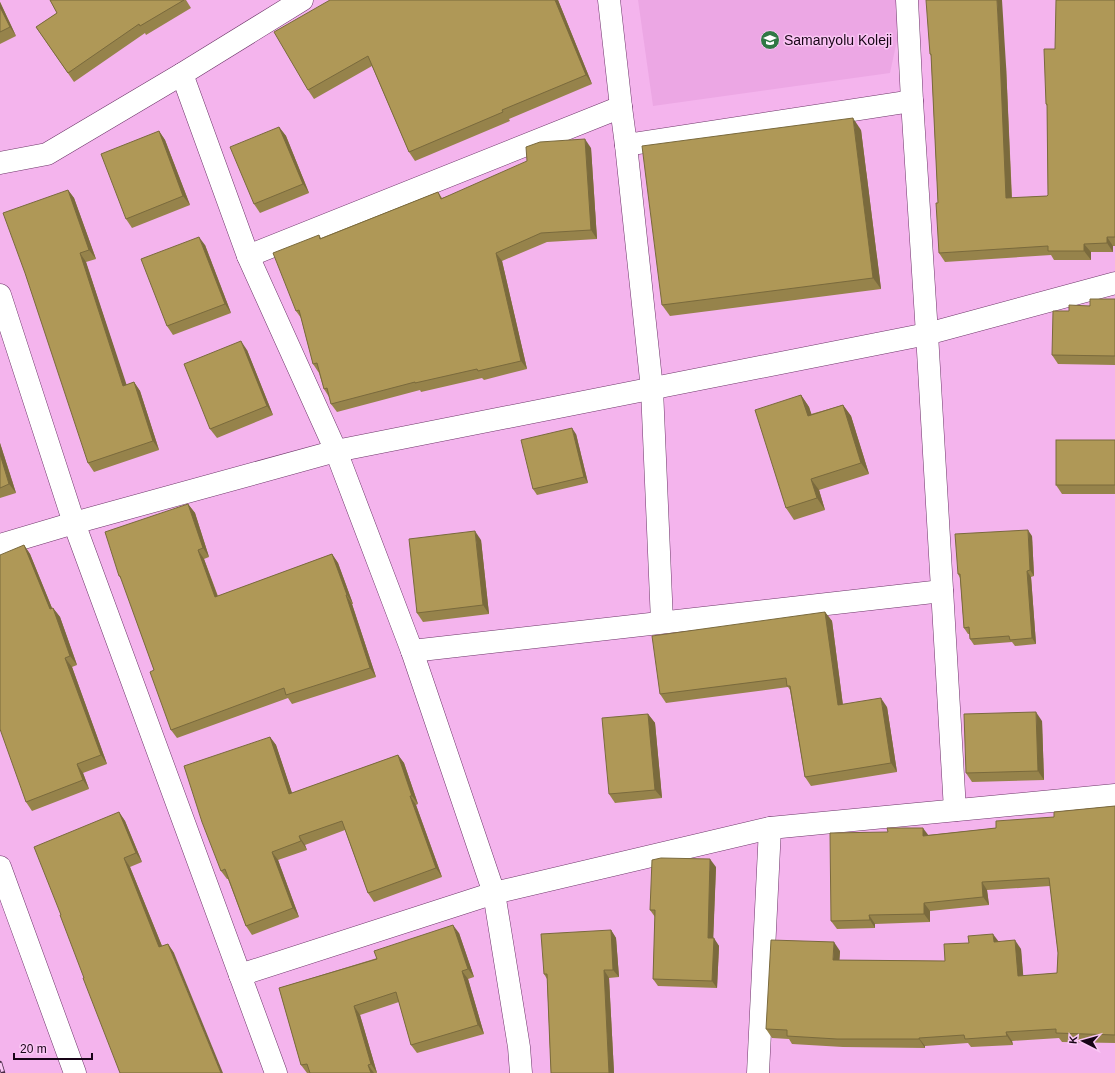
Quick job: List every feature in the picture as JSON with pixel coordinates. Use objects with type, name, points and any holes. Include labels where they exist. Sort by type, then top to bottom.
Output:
[{"type":"street","points":[[0,162],[47,154],[182,74],[302,0]]},
{"type":"street","points":[[609,0],[652,389],[662,622]]},
{"type":"street","points":[[907,0],[955,810]]},
{"type":"street","points":[[182,74],[248,256],[336,451],[412,651],[494,893],[519,1047],[521,1073]]},
{"type":"street","points":[[626,145],[912,101]]},
{"type":"street","points":[[248,256],[621,107]]},
{"type":"street","points":[[0,546],[74,523],[336,451],[927,334],[1115,283]]},
{"type":"street","points":[[0,295],[74,523],[276,1073]]},
{"type":"street","points":[[412,651],[942,591]]},
{"type":"street","points":[[240,975],[494,893],[770,828],[1115,795]]},
{"type":"street","points":[[758,1073],[770,828]]},
{"type":"street","points":[[0,867],[75,1073]]},
{"type":"shaded area","name":"Samanyolu Koleji","points":[[638,0],[899,0],[904,8],[890,73],[653,106]]},
{"type":"building","points":[[50,0],[184,0],[140,26],[139,24],[68,73],[36,27],[57,13]]},
{"type":"building","points":[[330,0],[555,0],[586,75],[502,110],[503,112],[409,152],[368,56],[308,90],[274,32]]},
{"type":"building","points":[[926,0],[997,0],[1006,198],[1048,195],[1047,104],[1044,49],[1055,49],[1056,0],[1115,0],[1115,237],[1107,237],[1107,243],[1084,244],[1084,251],[1048,251],[1048,246],[939,253],[931,54]]},
{"type":"building","points":[[0,7],[10,27],[0,32]]},
{"type":"building","points":[[853,118],[873,278],[662,305],[642,146]]},
{"type":"building","points":[[279,127],[303,184],[254,204],[230,147]]},
{"type":"building","points":[[159,131],[183,196],[126,219],[101,154]]},
{"type":"building","points":[[585,139],[591,230],[541,233],[496,253],[521,361],[478,371],[477,369],[415,382],[331,404],[327,388],[324,389],[317,363],[313,364],[299,310],[296,311],[273,253],[319,235],[320,239],[438,192],[441,199],[527,161],[526,147],[540,142]]},
{"type":"building","points":[[68,190],[89,250],[80,253],[123,386],[134,382],[153,441],[88,463],[25,273],[3,213]]},
{"type":"building","points":[[199,237],[225,304],[167,326],[141,259]]},
{"type":"building","points":[[1090,299],[1115,299],[1115,356],[1052,355],[1053,311],[1069,311],[1069,305],[1090,306]]},
{"type":"building","points":[[241,341],[267,406],[210,429],[184,364]]},
{"type":"building","points":[[801,395],[808,416],[843,405],[861,463],[811,479],[817,498],[786,508],[755,410]]},
{"type":"building","points":[[572,428],[584,477],[533,489],[521,440]]},
{"type":"building","points":[[1056,440],[1115,440],[1115,485],[1056,485]]},
{"type":"building","points":[[0,454],[9,484],[0,488]]},
{"type":"building","points":[[188,504],[203,548],[198,550],[215,597],[332,554],[347,595],[370,668],[286,695],[284,688],[171,730],[150,672],[154,670],[119,576],[105,532]]},
{"type":"building","points":[[1028,530],[1030,570],[1027,571],[1032,638],[1010,640],[1009,636],[970,639],[969,627],[964,628],[955,534]]},
{"type":"building","points":[[475,531],[483,605],[417,613],[409,539]]},
{"type":"building","points":[[24,545],[50,609],[53,608],[70,656],[65,658],[101,755],[77,764],[83,780],[26,802],[0,729],[0,555]]},
{"type":"building","points":[[825,612],[838,705],[881,698],[891,763],[805,777],[790,686],[787,686],[786,678],[660,694],[652,636]]},
{"type":"building","points":[[1036,712],[1038,771],[966,773],[964,714]]},
{"type":"building","points":[[648,714],[655,790],[609,794],[602,718]]},
{"type":"building","points":[[270,737],[289,794],[398,755],[412,796],[410,796],[436,868],[368,893],[342,821],[299,836],[301,841],[272,852],[293,908],[246,926],[225,869],[221,871],[202,822],[184,766]]},
{"type":"building","points":[[1115,806],[1115,1035],[1056,1033],[1056,1029],[1006,1032],[1007,1036],[965,1039],[964,1035],[919,1039],[837,1039],[787,1036],[787,1030],[766,1029],[771,940],[834,942],[833,960],[945,961],[944,944],[969,943],[968,936],[993,934],[994,942],[1015,940],[1018,976],[1057,973],[1058,953],[1049,878],[982,882],[983,897],[924,903],[924,914],[869,915],[870,920],[831,921],[830,833],[888,832],[887,828],[923,828],[923,836],[996,828],[996,821],[1054,817],[1054,812]]},
{"type":"building","points":[[119,812],[136,853],[124,858],[159,947],[168,944],[221,1073],[120,1073],[34,847]]},
{"type":"building","points":[[661,858],[710,859],[708,938],[714,938],[712,981],[653,979],[655,910],[650,910],[652,860]]},
{"type":"building","points":[[453,925],[468,969],[462,971],[478,1025],[411,1045],[396,992],[354,1006],[371,1064],[368,1065],[371,1073],[310,1073],[307,1064],[301,1065],[279,988],[377,959],[374,951]]},
{"type":"building","points":[[611,930],[613,970],[604,970],[609,1073],[551,1073],[547,974],[544,974],[541,934]]},
{"type":"railway","points":[[0,1063],[3,1073]]},
{"type":"place","name":"Samanyolu Koleji","points":[[770,40]]}]
